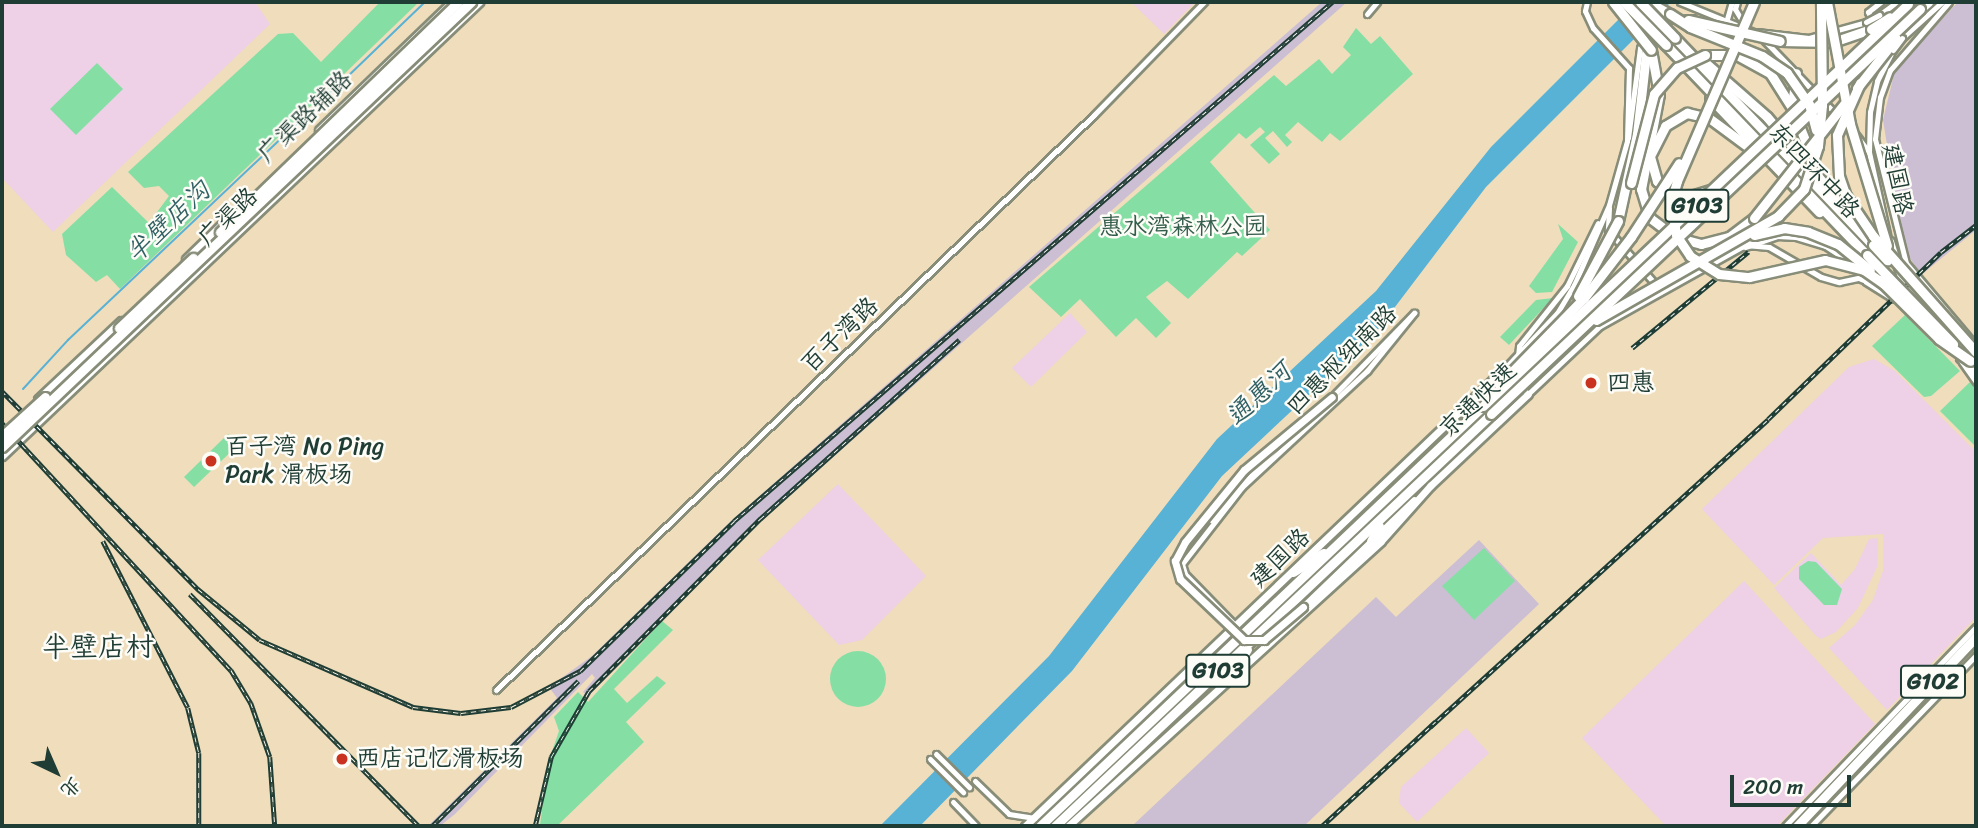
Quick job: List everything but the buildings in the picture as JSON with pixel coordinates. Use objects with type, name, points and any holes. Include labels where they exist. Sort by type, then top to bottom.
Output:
[{"type":"highway","name":"广渠路","points":[[2,434],[458,2]]},
{"type":"highway","name":"广渠路","points":[[2,447],[471,2]]},
{"type":"highway","points":[[1613,2],[1638,32],[1649,52],[1660,94],[1641,190],[1650,218],[1663,230],[1688,242],[1713,243],[1754,218],[1920,9]]},
{"type":"highway","name":"东四环中路","points":[[1624,2],[1972,367]]},
{"type":"highway","name":"东四环中路","points":[[1640,2],[1976,352]]},
{"type":"highway","points":[[1648,2],[1690,27],[1762,57],[1787,73],[1809,104],[1818,146]]},
{"type":"highway","points":[[1754,2],[1677,181],[1672,215],[1683,248],[1699,264],[1741,277],[1810,260],[1839,262],[1888,289]]},
{"type":"highway","points":[[1740,243],[1793,203],[1812,171],[1818,146],[1825,54],[1824,2]]},
{"type":"highway","points":[[1824,2],[1850,124],[1880,231],[1895,260]]},
{"type":"highway","name":"京通快速","points":[[1055,826],[1491,414],[1583,333],[1928,2]]},
{"type":"highway","points":[[1670,14],[1780,41],[1833,42],[1910,3]]},
{"type":"highway","name":"京通快速","points":[[1037,822],[1345,538],[1910,3]]},
{"type":"highway","points":[[1669,48],[1779,174]]},
{"type":"highway","points":[[1686,49],[1767,117],[1828,188],[1863,235]]},
{"type":"highway","points":[[1618,221],[1629,145],[1637,134],[1649,52]]},
{"type":"highway","points":[[1559,318],[1588,281],[1618,221],[1631,183],[1654,94],[1677,68],[1705,55],[1737,55],[1760,65],[1770,73],[1792,107],[1828,188]]},
{"type":"highway","points":[[1792,107],[1796,73]]},
{"type":"highway","points":[[1860,83],[1837,135],[1839,176],[1857,214],[1976,352]]},
{"type":"highway","points":[[1718,187],[1693,197],[1676,197],[1663,188],[1653,173],[1649,149],[1675,118],[1696,115],[1721,124],[1867,255]]},
{"type":"highway","points":[[1483,405],[1512,369],[1632,237],[1693,141]]},
{"type":"highway","points":[[1583,333],[1767,230],[1808,232],[1838,244],[1972,367]]},
{"type":"highway","points":[[1740,243],[1777,234],[1796,235],[1826,244],[1862,274]]},
{"type":"highway","points":[[1371,541],[1383,518]]},
{"type":"highway","points":[[1293,572],[1345,538]]},
{"type":"highway","points":[[1229,677],[1255,637]]},
{"type":"highway","name":"G102","points":[[1799,826],[1976,637]]},
{"type":"highway","name":"G102","points":[[1799,826],[1976,643]]},
{"type":"main road","name":"广渠路辅路","points":[[2,434],[452,2]]},
{"type":"main road","name":"广渠路","points":[[2,456],[479,2]]},
{"type":"main road","name":"东四环中路","points":[[1890,241],[1901,277],[1931,311],[1972,367]]},
{"type":"main road","points":[[1888,289],[1901,277]]},
{"type":"main road","name":"东四环中路","points":[[1888,289],[1972,367]]},
{"type":"main road","points":[[1922,320],[1931,311]]},
{"type":"main road","name":"建国路","points":[[1025,826],[1037,822],[1236,626],[1507,366]]},
{"type":"main road","points":[[1332,397],[1244,470],[1185,542],[1175,561],[1180,579],[1244,640],[1264,640],[1303,607],[1531,391]]},
{"type":"main road","points":[[1068,826],[1229,677],[1260,655],[1371,550],[1430,486]]},
{"type":"street","name":"百子湾路","points":[[496,690],[1074,134],[1204,2]]},
{"type":"street","points":[[1367,14],[1377,2]]},
{"type":"street","points":[[1680,2],[1755,31]]},
{"type":"street","points":[[1727,19],[1735,2]]},
{"type":"street","points":[[1735,2],[1739,18],[1796,73],[1869,152]]},
{"type":"street","points":[[1881,2],[1868,12],[1882,37],[1904,49]]},
{"type":"street","points":[[1518,356],[1519,346],[1567,286],[1587,238],[1609,205],[1629,145],[1640,48],[1666,20],[1684,16],[1755,31],[1809,38],[1869,25],[1897,2]]},
{"type":"street","name":"建国路","points":[[1862,274],[1881,262],[1890,241],[1874,160],[1869,152],[1870,112],[1877,81],[1902,38],[1942,2]]},
{"type":"street","points":[[1949,2],[1904,49],[1890,70],[1881,97],[1874,160],[1906,263],[1976,346]]},
{"type":"street","points":[[1586,3],[1587,18],[1596,32],[1622,59],[1630,75],[1629,145]]},
{"type":"street","points":[[1874,160],[1886,162]]},
{"type":"street","points":[[1609,205],[1608,230],[1648,279],[1657,285],[1683,280]]},
{"type":"street","name":"建国路","points":[[1507,366],[1559,318],[1602,218]]},
{"type":"street","points":[[1507,366],[1531,391],[1583,333],[1683,280],[1740,243],[1769,247],[1807,269],[1839,282],[1862,274]]},
{"type":"street","name":"东四环中路","points":[[1888,289],[1912,318],[1929,326]]},
{"type":"street","points":[[138,304],[150,316]]},
{"type":"street","name":"四惠枢纽南路","points":[[1414,313],[1367,371],[1242,487],[1182,564],[1237,487],[1332,397],[1414,313]]},
{"type":"street","points":[[106,336],[116,346]]},
{"type":"street","name":"东四环中路","points":[[1972,367],[1976,382]]},
{"type":"street","points":[[1492,381],[1515,406]]},
{"type":"street","points":[[1182,564],[1185,574],[1236,626]]},
{"type":"street","points":[[1785,826],[1976,627]]},
{"type":"street","points":[[1811,826],[1976,655]]},
{"type":"street","points":[[936,754],[969,787]]},
{"type":"street","points":[[930,760],[963,792]]},
{"type":"street","points":[[975,780],[1009,814],[1037,822]]},
{"type":"street","points":[[953,802],[976,826]]},
{"type":"shaded area","points":[[2,2],[255,2],[270,24],[53,232],[2,178]]},
{"type":"shaded area","points":[[1131,2],[1195,2],[1164,34]]},
{"type":"shaded area","points":[[1322,2],[1347,2],[762,520],[588,696],[583,692],[595,678],[592,674],[455,814],[440,826],[428,826],[557,698],[549,687],[592,656],[731,521]]},
{"type":"shaded area","points":[[1958,2],[1976,2],[1976,230],[1921,275],[1904,249],[1883,120],[1895,70]]},
{"type":"shaded area","points":[[1070,313],[1087,332],[1031,387],[1012,368]]},
{"type":"shaded area","points":[[1874,359],[1895,371],[1976,452],[1976,617],[1887,710],[1829,648],[1855,625],[1873,600],[1883,571],[1883,534],[1823,538],[1774,585],[1702,509],[1849,367]]},
{"type":"shaded area","points":[[838,484],[926,576],[862,640],[839,645],[758,560]]},
{"type":"shaded area","points":[[1878,538],[1877,567],[1858,608],[1836,632],[1821,639],[1774,588],[1811,553],[1841,585],[1855,569],[1869,539]]},
{"type":"shaded area","points":[[1479,540],[1539,604],[1304,826],[1132,826],[1376,597],[1396,617]]},
{"type":"shaded area","points":[[1744,581],[1875,724],[1777,826],[1666,826],[1582,738]]},
{"type":"shaded area","points":[[1466,728],[1489,753],[1417,822],[1399,803],[1401,787]]},
{"type":"green space","points":[[380,2],[419,2],[120,289],[107,275],[96,282],[66,255],[62,234],[112,187],[149,223],[169,196],[159,186],[144,188],[128,172],[278,34],[293,33],[321,62]]},
{"type":"green space","name":"惠水湾森林公园","points":[[1356,28],[1371,44],[1380,36],[1413,74],[1340,141],[1330,133],[1322,142],[1298,122],[1285,135],[1292,142],[1287,147],[1273,131],[1265,138],[1280,154],[1269,164],[1250,145],[1265,132],[1260,127],[1246,139],[1239,133],[1210,162],[1270,230],[1242,256],[1237,252],[1188,299],[1167,281],[1146,297],[1171,323],[1156,338],[1136,318],[1116,337],[1080,299],[1061,317],[1029,287],[1274,75],[1286,86],[1319,59],[1332,74],[1351,55],[1343,47]]},
{"type":"green space","points":[[97,63],[123,89],[76,135],[50,109]]},
{"type":"green space","points":[[1558,224],[1578,242],[1552,292],[1536,293],[1529,286],[1563,239]]},
{"type":"green space","points":[[1553,298],[1509,345],[1500,337],[1536,300]]},
{"type":"green space","points":[[1905,315],[1960,371],[1931,396],[1924,397],[1872,346]]},
{"type":"green space","points":[[1970,382],[1976,388],[1976,447],[1940,411]]},
{"type":"green space","name":"百子湾 No Ping Park 滑板场","points":[[228,434],[238,445],[194,487],[184,477]]},
{"type":"green space","points":[[1484,548],[1515,581],[1474,620],[1442,586]]},
{"type":"green space","points":[[1808,561],[1816,562],[1842,589],[1837,605],[1824,605],[1799,579],[1799,567]]},
{"type":"green space","points":[[662,621],[673,630],[614,689],[627,703],[657,676],[666,683],[626,722],[644,742],[557,826],[540,825],[548,763],[559,731],[554,717],[578,692],[588,702]]},
{"type":"green space","points":[[853,651],[863,651],[878,659],[884,668],[884,690],[878,699],[863,707],[853,707],[835,695],[830,684],[830,674],[842,656]]},
{"type":"water","points":[[1636,2],[1671,2],[1486,187],[1376,332],[1222,476],[1072,671],[920,826],[880,826],[1049,656],[1217,439],[1376,291],[1491,147]]},
{"type":"waterway","name":"半壁店沟","points":[[345,79],[425,2]]},
{"type":"waterway","name":"半壁店沟","points":[[23,389],[68,340],[340,83]]},
{"type":"railway","points":[[2,391],[198,589],[260,640],[413,707],[461,713],[511,707],[580,671],[734,521],[1332,2]]},
{"type":"railway","points":[[1430,727],[1768,419],[1941,252],[1976,225]]},
{"type":"railway","points":[[1632,348],[1748,252]]},
{"type":"railway","points":[[535,826],[551,757],[589,691],[760,519],[959,340]]},
{"type":"railway","points":[[2,423],[231,670],[251,703],[270,757],[275,826]]},
{"type":"railway","points":[[103,541],[188,708],[199,753],[199,826]]},
{"type":"railway","points":[[190,594],[419,826]]},
{"type":"railway","points":[[432,826],[578,681]]},
{"type":"railway","points":[[1322,826],[1435,722]]},
{"type":"place","name":"四惠","points":[[1591,383]]},
{"type":"place","name":"百子湾 No Ping Park 滑板场","points":[[211,461]]},
{"type":"place","name":"西店记忆滑板场","points":[[342,759]]},
{"type":"district","name":"半壁店村","points":[[98,647]]},
{"type":"water label","name":"通惠河","points":[[1259,394]]}]
